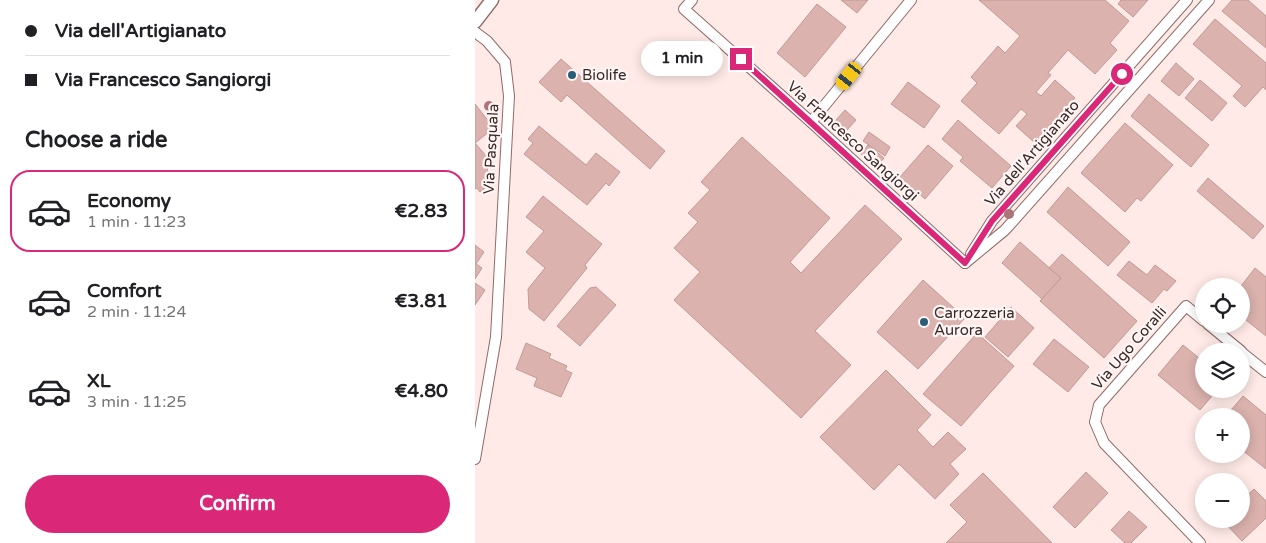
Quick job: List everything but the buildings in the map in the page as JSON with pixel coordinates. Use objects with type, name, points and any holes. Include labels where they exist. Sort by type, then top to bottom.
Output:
[{"type":"street","points":[[475,22],[492,0]]},
{"type":"street","name":"Via Francesco Sangiorgi","points":[[692,0],[685,8],[965,263]]},
{"type":"street","points":[[811,122],[911,0]]},
{"type":"street","name":"Via dell'Artigianato","points":[[965,263],[992,221],[1187,0]]},
{"type":"street","name":"Via dell'Artigianato","points":[[965,263],[1005,230],[1209,0]]},
{"type":"street","name":"Via Pasquala","points":[[475,32],[487,41],[505,62],[509,96],[496,337],[475,460]]},
{"type":"street","name":"Via Ugo Coralli","points":[[1195,314],[1186,306],[1099,405],[1095,422],[1104,443],[1200,543]]},
{"type":"street","points":[[1218,333],[1231,343]]},
{"type":"street","points":[[1250,359],[1266,372]]},
{"type":"shaded area","points":[[475,0],[1266,0],[1266,543],[475,543]]},
{"type":"place","name":"Biolife","points":[[572,75]]},
{"type":"place","name":"Carrozzeria Aurora","points":[[924,322]]},
{"type":"route","points":[[741,59],[965,263],[992,221],[1122,74]]}]
